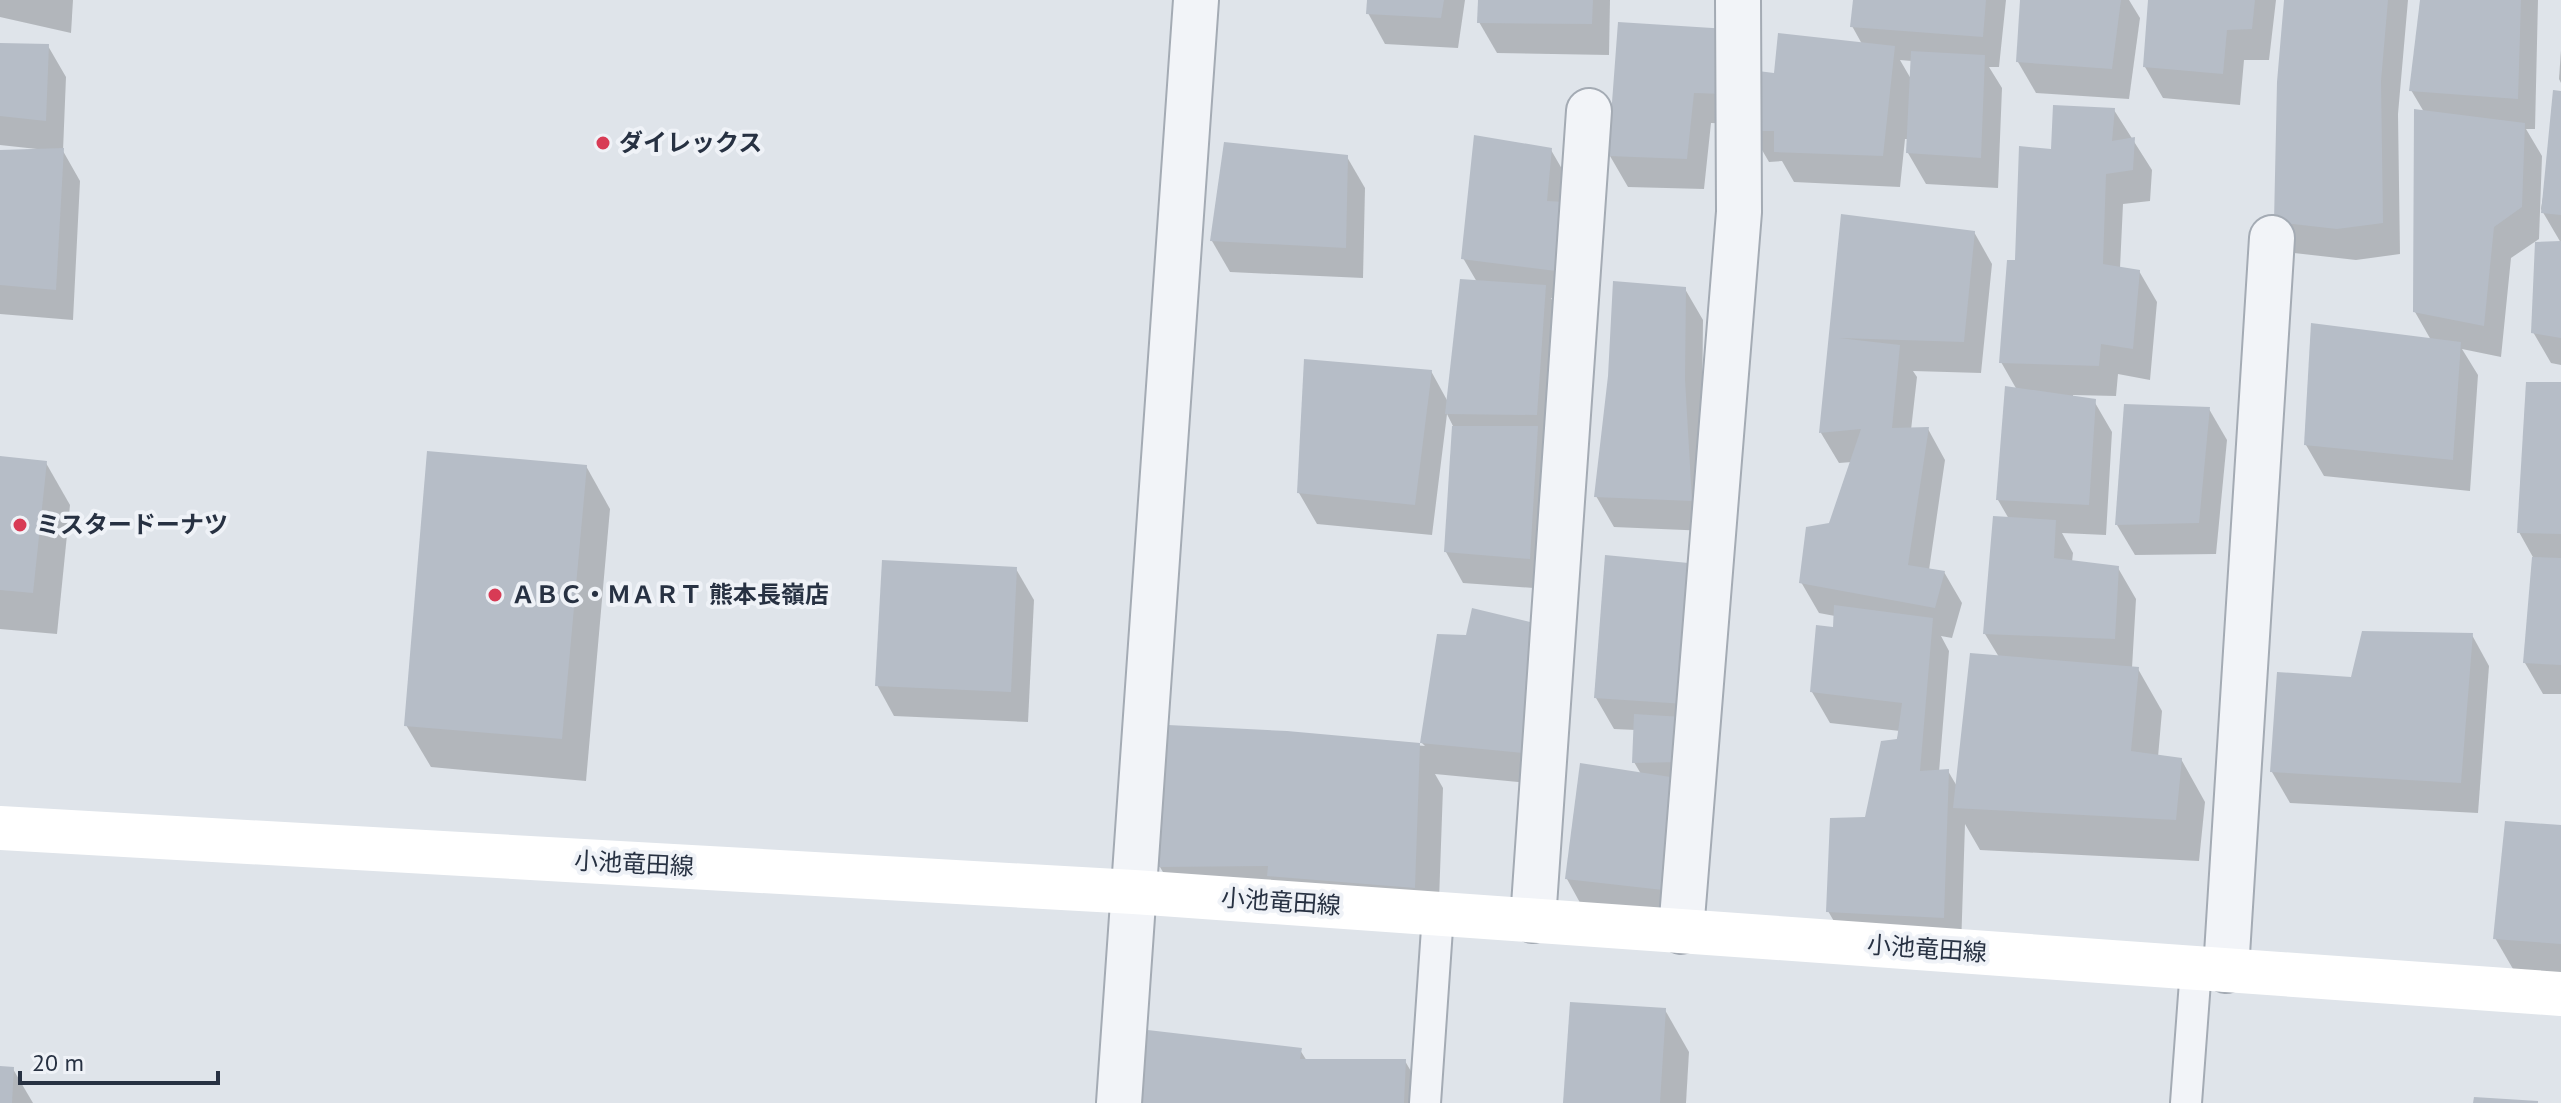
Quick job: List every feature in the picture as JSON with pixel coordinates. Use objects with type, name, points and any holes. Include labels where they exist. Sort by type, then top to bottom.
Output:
[{"type":"main road","name":"小池竜田線","points":[[0,828],[1134,892],[2561,994]]},
{"type":"street","points":[[1119,1103],[1196,0]]},
{"type":"street","points":[[1681,931],[1739,212],[1738,0]]},
{"type":"street","points":[[1533,920],[1589,111]]},
{"type":"street","points":[[2211,969],[2272,238]]},
{"type":"lane","points":[[1425,1103],[1438,914]]},
{"type":"lane","points":[[2186,1103],[2211,969]]},
{"type":"building","points":[[1367,0],[1444,0],[1441,18],[1366,14]]},
{"type":"building","points":[[1478,0],[1593,0],[1592,24],[1477,23]]},
{"type":"building","points":[[1853,0],[1986,0],[1983,37],[1850,27]]},
{"type":"building","points":[[2020,0],[2121,0],[2112,69],[2016,62]]},
{"type":"building","points":[[2148,0],[2255,0],[2252,29],[2227,30],[2223,74],[2143,67]]},
{"type":"building","points":[[2284,0],[2388,0],[2381,81],[2383,223],[2337,229],[2274,222],[2277,82]]},
{"type":"building","points":[[2420,0],[2521,0],[2518,99],[2409,91]]},
{"type":"building","points":[[1618,22],[1728,29],[1724,94],[1694,93],[1687,159],[1608,156]]},
{"type":"building","points":[[1778,33],[1895,46],[1883,156],[1774,152],[1774,131],[1749,131],[1750,70],[1774,73]]},
{"type":"building","points":[[0,43],[49,44],[46,121],[0,116]]},
{"type":"building","points":[[1911,51],[1985,55],[1981,158],[1906,153]]},
{"type":"building","points":[[2553,90],[2561,91],[2561,215],[2541,213]]},
{"type":"building","points":[[2053,105],[2115,108],[2112,141],[2135,137],[2133,170],[2106,174],[2103,264],[2140,270],[2133,349],[2101,344],[2099,366],[1999,363],[2007,260],[2015,260],[2019,146],[2051,149]]},
{"type":"building","points":[[2414,109],[2525,123],[2522,207],[2494,227],[2484,326],[2413,312]]},
{"type":"building","points":[[1474,135],[1552,148],[1547,201],[1565,202],[1556,271],[1461,259]]},
{"type":"building","points":[[1224,142],[1348,155],[1346,248],[1210,241]]},
{"type":"building","points":[[64,148],[56,290],[0,285],[0,150]]},
{"type":"building","points":[[1841,214],[1975,231],[1964,342],[1839,338],[1900,345],[1892,428],[1929,427],[1908,565],[1945,571],[1935,608],[1799,583],[1806,527],[1829,523],[1861,429],[1819,433]]},
{"type":"building","points":[[2561,241],[2561,338],[2531,333],[2535,242]]},
{"type":"building","points":[[1460,279],[1546,285],[1537,415],[1445,414]]},
{"type":"building","points":[[1613,281],[1686,287],[1685,379],[1692,501],[1594,497],[1608,376]]},
{"type":"building","points":[[2311,323],[2461,342],[2453,460],[2304,445]]},
{"type":"building","points":[[1304,359],[1432,370],[1415,505],[1297,493]]},
{"type":"building","points":[[2526,382],[2561,382],[2561,534],[2517,533]]},
{"type":"building","points":[[2005,386],[2096,399],[2089,505],[1996,500]]},
{"type":"building","points":[[2124,404],[2210,407],[2199,523],[2115,525]]},
{"type":"building","points":[[1452,426],[1538,426],[1530,559],[1444,552]]},
{"type":"building","name":"ＡＢＣ・ＭＡＲＴ 熊本長嶺店","points":[[427,451],[587,465],[562,739],[404,726]]},
{"type":"building","name":"ミスタードーナツ","points":[[0,456],[47,461],[33,593],[0,590]]},
{"type":"building","points":[[1993,516],[2056,520],[2054,558],[2119,566],[2115,639],[1983,634]]},
{"type":"building","points":[[1605,555],[1699,564],[1685,704],[1594,698]]},
{"type":"building","points":[[2532,557],[2561,558],[2561,665],[2523,663]]},
{"type":"building","points":[[882,560],[1017,567],[1011,692],[875,686]]},
{"type":"building","points":[[1834,605],[1933,618],[1920,771],[1949,769],[1944,918],[1826,912],[1830,818],[1865,817],[1881,741],[1897,739],[1902,703],[1810,692],[1816,625],[1833,627]]},
{"type":"building","points":[[1472,608],[1530,622],[1523,753],[1420,743],[1437,634],[1466,635]]},
{"type":"building","points":[[2362,631],[2473,633],[2461,783],[2270,772],[2277,672],[2351,677]]},
{"type":"building","points":[[1970,653],[2139,667],[2131,751],[2182,758],[2176,820],[1953,808]]},
{"type":"building","points":[[1634,714],[1683,717],[1680,762],[1632,763]]},
{"type":"building","points":[[1168,725],[1287,731],[1420,743],[1415,888],[1267,876],[1268,866],[1158,867]]},
{"type":"building","points":[[1580,763],[1677,778],[1663,890],[1565,879]]},
{"type":"building","points":[[2505,821],[2561,825],[2561,944],[2493,939]]},
{"type":"building","points":[[1570,1002],[1666,1008],[1660,1103],[1563,1103]]},
{"type":"building","points":[[1139,1029],[1302,1048],[1300,1059],[1406,1059],[1404,1103],[1131,1103]]},
{"type":"building","points":[[0,1066],[14,1067],[12,1103],[0,1103]]},
{"type":"building","points":[[2474,1097],[2538,1101],[2538,1103],[2473,1103]]},
{"type":"place","name":"ダイレックス","points":[[603,143]]},
{"type":"place","name":"ミスタードーナツ","points":[[20,525]]},
{"type":"place","name":"ＡＢＣ・ＭＡＲＴ 熊本長嶺店","points":[[495,595]]}]
